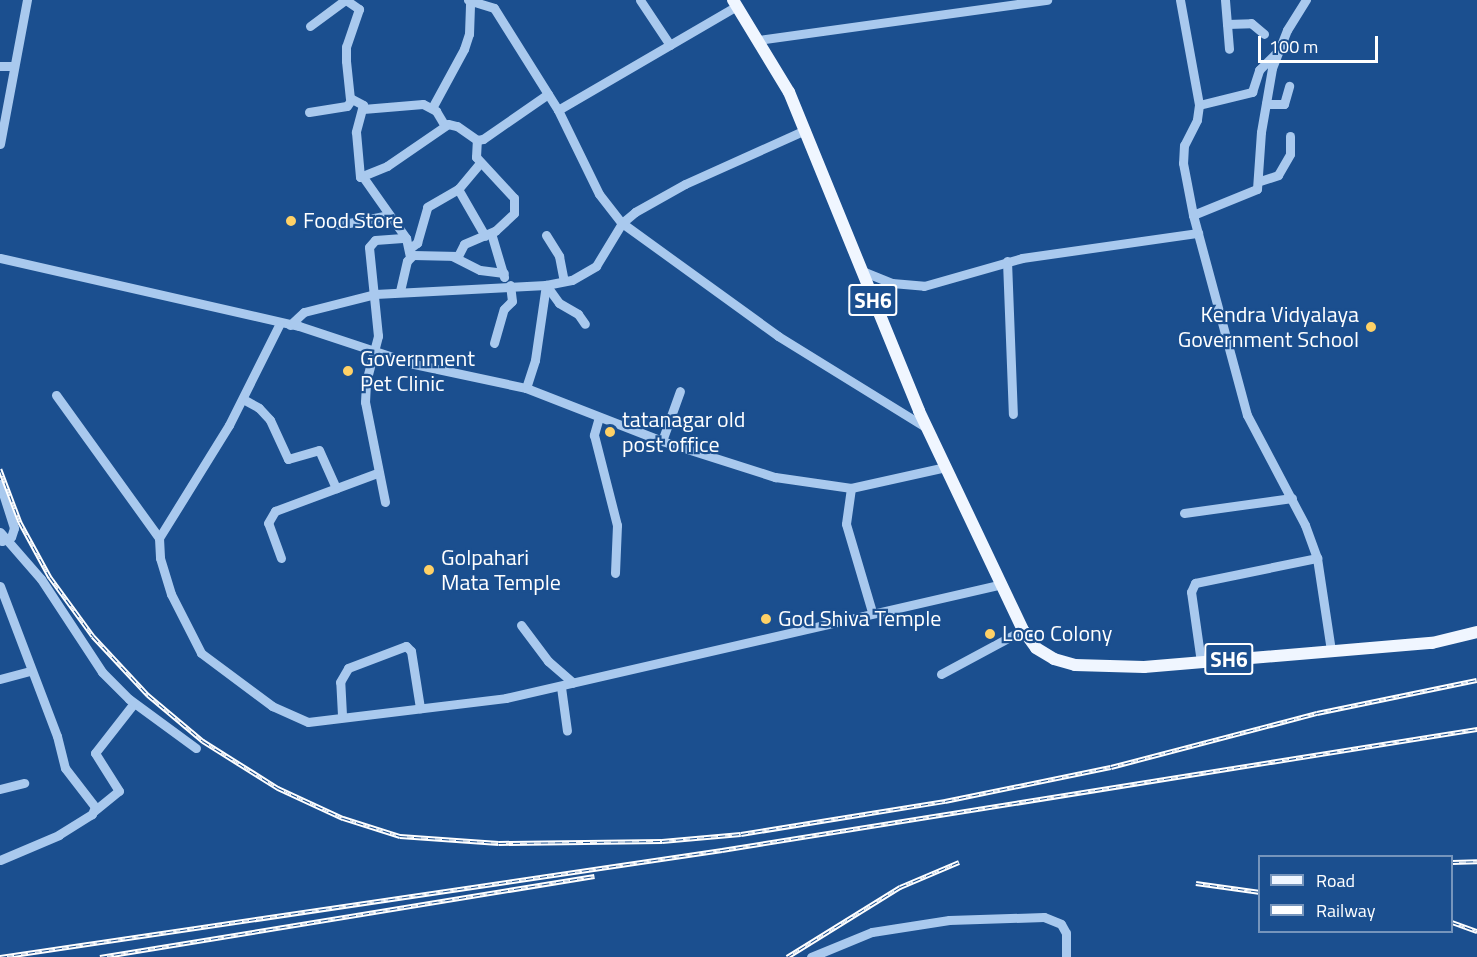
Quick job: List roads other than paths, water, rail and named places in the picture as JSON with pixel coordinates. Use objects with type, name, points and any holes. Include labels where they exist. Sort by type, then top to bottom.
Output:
[{"type":"main road","name":"SH6","points":[[735,3],[789,92],[927,428],[1023,630],[1036,648],[1054,659],[1075,665],[1144,667],[1432,643],[1477,632]]},
{"type":"street","points":[[0,144],[27,0]]},
{"type":"street","points":[[309,112],[350,105],[346,47],[359,9],[346,0],[310,26]]},
{"type":"street","points":[[432,108],[464,49],[469,34],[469,0],[496,4],[558,110],[582,164],[622,224],[778,336],[927,428]]},
{"type":"street","points":[[640,0],[670,45]]},
{"type":"street","points":[[758,40],[1047,0]]},
{"type":"street","points":[[1180,0],[1199,105],[1197,120],[1184,146],[1183,163],[1193,215],[1247,415],[1292,498],[1317,558],[1331,651]]},
{"type":"street","points":[[1225,0],[1229,48]]},
{"type":"street","points":[[1199,105],[1252,92],[1259,70],[1276,52],[1306,0]]},
{"type":"street","points":[[558,110],[670,45],[735,3]]},
{"type":"street","points":[[1227,24],[1251,23],[1264,34]]},
{"type":"street","points":[[1193,215],[1252,194],[1260,181],[1260,142],[1276,52]]},
{"type":"street","points":[[0,66],[14,66]]},
{"type":"street","points":[[1266,104],[1284,104],[1288,86]]},
{"type":"street","points":[[410,253],[452,256],[461,254],[466,242],[488,235],[514,213],[516,202],[480,163],[475,152],[477,140],[548,94]]},
{"type":"street","points":[[351,100],[362,102],[363,109],[356,132],[357,174],[363,177],[406,238],[410,253]]},
{"type":"street","points":[[363,109],[423,104],[432,108],[446,126]]},
{"type":"street","points":[[363,177],[387,166],[453,123],[477,140]]},
{"type":"street","points":[[290,325],[304,312],[375,294],[507,285],[546,285],[564,281],[596,266],[622,224],[635,212],[685,184],[805,130]]},
{"type":"street","points":[[1260,181],[1278,175],[1290,154],[1290,136]]},
{"type":"street","points":[[399,291],[410,253],[417,243],[428,207],[458,189],[480,163]]},
{"type":"street","points":[[458,189],[488,235],[504,273],[512,301],[504,309],[494,343]]},
{"type":"street","points":[[339,225],[389,215]]},
{"type":"street","points":[[862,271],[892,283],[924,286],[1007,261],[1198,233]]},
{"type":"street","points":[[546,235],[559,256],[564,281]]},
{"type":"street","points":[[385,502],[377,473],[365,402],[366,382],[376,352],[375,294],[370,244],[406,238]]},
{"type":"street","points":[[452,256],[480,270],[504,273]]},
{"type":"street","points":[[0,258],[290,325],[414,364],[526,388],[662,441],[775,477],[851,488],[946,467]]},
{"type":"street","points":[[1007,261],[1013,414]]},
{"type":"street","points":[[546,285],[559,303],[578,314],[585,324]]},
{"type":"street","points":[[526,388],[537,351],[546,285]]},
{"type":"street","points":[[159,538],[243,399],[280,323]]},
{"type":"street","points":[[662,441],[680,391]]},
{"type":"street","points":[[56,395],[159,538],[160,558],[171,594],[201,653],[223,672],[293,719],[308,722],[342,715],[477,703],[561,687],[872,612],[1002,584]]},
{"type":"street","points":[[243,399],[259,408],[270,420],[288,459],[320,450],[336,488]]},
{"type":"street","points":[[599,417],[594,435],[617,525],[615,573]]},
{"type":"street","points":[[281,558],[270,529],[269,517],[287,505],[377,473]]},
{"type":"street","points":[[0,484],[14,528],[2,538],[41,579],[84,649],[134,703],[196,748]]},
{"type":"street","points":[[851,488],[846,524],[872,612]]},
{"type":"street","points":[[1184,513],[1292,498]]},
{"type":"street","points":[[1201,662],[1191,592],[1195,584],[1317,558]]},
{"type":"street","points":[[0,586],[29,671],[57,736],[65,768],[94,804],[94,811]]},
{"type":"street","points":[[520,625],[548,661],[573,683]]},
{"type":"street","points":[[941,674],[1023,630]]},
{"type":"street","points":[[342,715],[340,682],[348,669],[406,646],[411,651],[420,708]]},
{"type":"street","points":[[0,679],[29,671]]},
{"type":"street","points":[[561,687],[567,731]]},
{"type":"street","points":[[0,861],[59,835],[119,791],[95,753],[134,703]]},
{"type":"street","points":[[0,789],[24,783]]},
{"type":"street","points":[[811,957],[872,932],[949,920],[1044,917],[1061,924],[1066,933],[1067,957]]},
{"type":"railway","points":[[0,469],[20,522],[50,577],[93,636],[148,695],[203,741],[278,788],[343,818],[400,836],[499,843],[662,841],[741,834],[945,801],[1111,767],[1317,713],[1477,680]]},
{"type":"railway","points":[[0,957],[722,850],[1477,729]]},
{"type":"railway","points":[[1453,862],[1477,861]]},
{"type":"railway","points":[[787,957],[900,887],[959,862]]},
{"type":"railway","points":[[100,957],[594,876]]},
{"type":"railway","points":[[1196,883],[1258,892]]},
{"type":"railway","points":[[1453,922],[1477,931]]},
{"type":"place","name":"Food Store","points":[[291,221]]},
{"type":"place","name":"Kendra Vidyalaya Government School","points":[[1371,327]]},
{"type":"place","name":"Government Pet Clinic","points":[[348,371]]},
{"type":"place","name":"tatanagar old post office","points":[[610,432]]},
{"type":"place","name":"Golpahari Mata Temple","points":[[429,570]]},
{"type":"place","name":"God Shiva Temple","points":[[766,619]]},
{"type":"place","name":"Loco Colony","points":[[990,634]]}]
